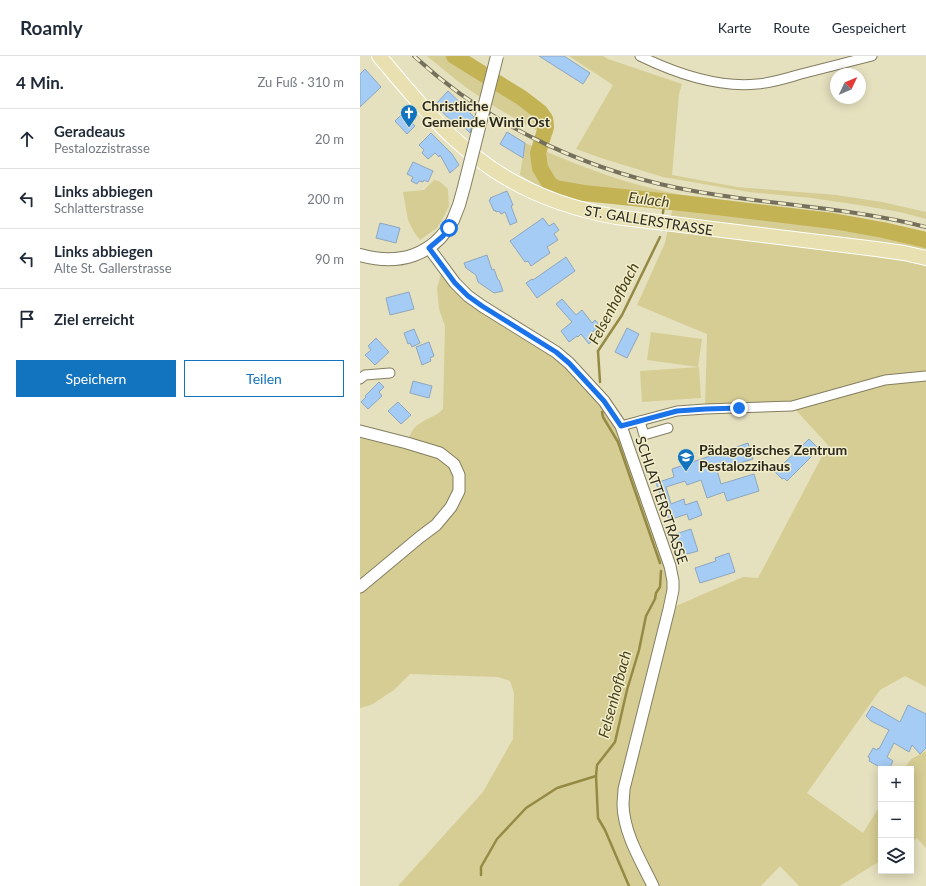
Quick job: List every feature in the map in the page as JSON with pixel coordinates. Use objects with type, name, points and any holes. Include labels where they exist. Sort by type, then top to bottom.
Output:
[{"type":"main road","name":"ST. GALLERSTRASSE","points":[[379,56],[436,120],[476,158],[492,169],[526,188],[551,199],[588,211],[616,217],[876,249],[926,258]]},
{"type":"main road","points":[[360,255],[391,260],[407,258],[429,248],[443,236],[453,220],[459,205],[497,56]]},
{"type":"street","points":[[640,56],[688,76],[720,83],[747,85],[782,79],[872,56]]},
{"type":"street","name":"SCHLATTERSTRASSE","points":[[429,248],[455,283],[468,296],[556,352],[569,363],[604,401],[621,426],[670,566],[673,581],[673,590],[669,609],[629,768],[623,805],[627,827],[653,886]]},
{"type":"street","points":[[360,378],[365,375],[390,373]]},
{"type":"street","points":[[621,426],[677,411],[792,406],[885,380],[926,376]]},
{"type":"street","points":[[640,421],[644,435],[668,428]]},
{"type":"street","points":[[360,431],[440,453],[454,464],[459,475],[459,491],[451,507],[436,525],[360,587]]},
{"type":"shaded area","points":[[427,56],[464,56],[499,78],[502,78],[524,91],[540,101],[551,114],[554,121],[553,134],[549,137],[491,104],[461,84]]},
{"type":"shaded area","points":[[569,56],[603,56],[682,84],[679,94],[672,175],[737,187],[836,195],[882,202],[926,212],[926,219],[900,212],[859,205],[811,198],[749,192],[663,177],[576,149],[613,85]]},
{"type":"shaded area","points":[[525,143],[625,181],[659,190],[714,200],[852,218],[926,233],[926,687],[905,676],[880,690],[807,793],[863,833],[878,809],[878,862],[840,886],[799,886],[780,866],[761,886],[398,886],[483,792],[513,739],[514,693],[510,681],[498,677],[410,674],[394,690],[371,705],[360,708],[360,431],[407,443],[412,432],[417,426],[443,409],[445,326],[439,309],[437,288],[441,274],[446,270],[455,283],[556,352],[621,426],[670,566],[669,609],[743,577],[758,578],[828,445],[792,406],[705,409],[707,334],[637,305],[665,243],[673,206],[590,199],[579,202],[537,185],[520,175]]},
{"type":"shaded area","points":[[434,180],[439,181],[448,189],[449,206],[437,228],[420,240],[408,220],[403,192],[424,190]]},
{"type":"shaded area","points":[[651,332],[702,339],[698,367],[647,360]]},
{"type":"shaded area","points":[[699,367],[701,398],[642,402],[640,371]]},
{"type":"shaded area","points":[[926,751],[926,848],[917,838],[914,840],[914,766],[906,766],[911,759]]},
{"type":"building","points":[[539,56],[564,56],[590,73],[583,84]]},
{"type":"building","points":[[365,69],[381,87],[360,107],[360,74]]},
{"type":"building","points":[[448,91],[474,117],[470,133],[460,123],[457,126],[435,105]]},
{"type":"building","points":[[403,113],[415,126],[407,134],[395,121]]},
{"type":"building","points":[[507,132],[525,143],[523,158],[500,144]]},
{"type":"building","points":[[431,133],[452,154],[459,165],[450,173],[440,155],[439,157],[435,153],[428,159],[422,153],[424,150],[419,145]]},
{"type":"building","points":[[413,162],[433,171],[428,182],[424,180],[423,182],[419,181],[417,184],[411,181],[413,177],[407,174]]},
{"type":"building","points":[[507,191],[513,205],[511,206],[517,222],[510,225],[505,212],[501,214],[499,211],[494,211],[489,200],[491,199],[490,198]]},
{"type":"building","points":[[543,218],[549,226],[554,223],[559,230],[554,234],[558,240],[547,247],[550,253],[531,266],[528,261],[525,262],[510,241]]},
{"type":"building","points":[[380,223],[400,228],[396,243],[376,238]]},
{"type":"building","points":[[487,255],[492,270],[494,269],[503,291],[494,293],[478,282],[476,275],[466,268],[464,263]]},
{"type":"building","points":[[566,257],[575,271],[537,298],[526,283],[532,279],[533,280]]},
{"type":"building","points":[[409,292],[414,309],[390,315],[386,298]]},
{"type":"building","points":[[562,299],[576,315],[582,310],[592,323],[595,320],[600,326],[590,334],[594,339],[589,344],[581,334],[569,342],[561,331],[572,322],[556,304]]},
{"type":"building","points":[[627,328],[639,334],[627,358],[615,352]]},
{"type":"building","points":[[414,329],[420,343],[412,347],[410,343],[408,344],[404,333]]},
{"type":"building","points":[[376,338],[389,352],[375,365],[365,355],[371,350],[368,346]]},
{"type":"building","points":[[429,342],[434,356],[430,358],[431,361],[422,365],[416,347]]},
{"type":"building","points":[[413,381],[432,386],[429,398],[410,393]]},
{"type":"building","points":[[379,382],[384,387],[379,392],[382,396],[368,409],[361,402]]},
{"type":"building","points":[[398,402],[411,415],[401,424],[388,411]]},
{"type":"building","points":[[809,439],[819,449],[787,481],[784,478],[782,479],[775,472]]},
{"type":"building","points":[[748,443],[753,459],[717,470],[721,484],[754,474],[759,491],[727,501],[724,492],[707,498],[701,480],[687,485],[685,481],[666,487],[671,504],[684,499],[685,505],[697,501],[702,515],[689,520],[687,514],[669,520],[656,483],[674,477],[672,469]]},
{"type":"building","points":[[691,529],[698,551],[680,556],[673,535]]},
{"type":"building","points":[[729,553],[735,572],[700,583],[695,568],[716,561],[715,558]]},
{"type":"building","points":[[908,705],[926,714],[926,748],[920,754],[912,745],[909,752],[894,743],[887,757],[893,761],[890,766],[878,766],[869,761],[870,758],[868,757],[873,748],[877,750],[878,748],[879,749],[889,730],[871,721],[866,716],[872,706],[900,722]]},
{"type":"waterway","name":"Eulach","points":[[454,56],[522,98],[540,112],[545,119],[546,127],[538,153],[540,168],[549,183],[554,187],[584,193],[833,221],[926,240]]},
{"type":"waterway","name":"Felsenhofbach","points":[[663,213],[664,202]]},
{"type":"waterway","name":"Felsenhofbach","points":[[600,382],[598,351],[622,315],[660,237]]},
{"type":"waterway","name":"Felsenhofbach","points":[[602,412],[603,417],[618,442],[660,563]]},
{"type":"waterway","name":"Felsenhofbach","points":[[629,886],[605,830],[598,818],[596,776],[597,765],[615,742],[627,690],[639,650],[646,616],[660,587],[661,571]]},
{"type":"waterway","points":[[481,875],[481,867],[497,839],[526,808],[557,788],[596,776]]},
{"type":"railway","points":[[414,56],[477,106],[511,126],[547,145],[621,173],[660,184],[699,192],[870,215],[926,227]]},
{"type":"place","name":"Christliche Gemeinde Winti Ost","points":[[409,128]]},
{"type":"place","name":"Pädagogisches Zentrum Pestalozzihaus","points":[[686,472]]},
{"type":"route","points":[[449,228],[443,236],[429,248],[455,283],[468,296],[482,306],[556,352],[569,363],[604,401],[621,426],[677,411],[739,408]]}]
